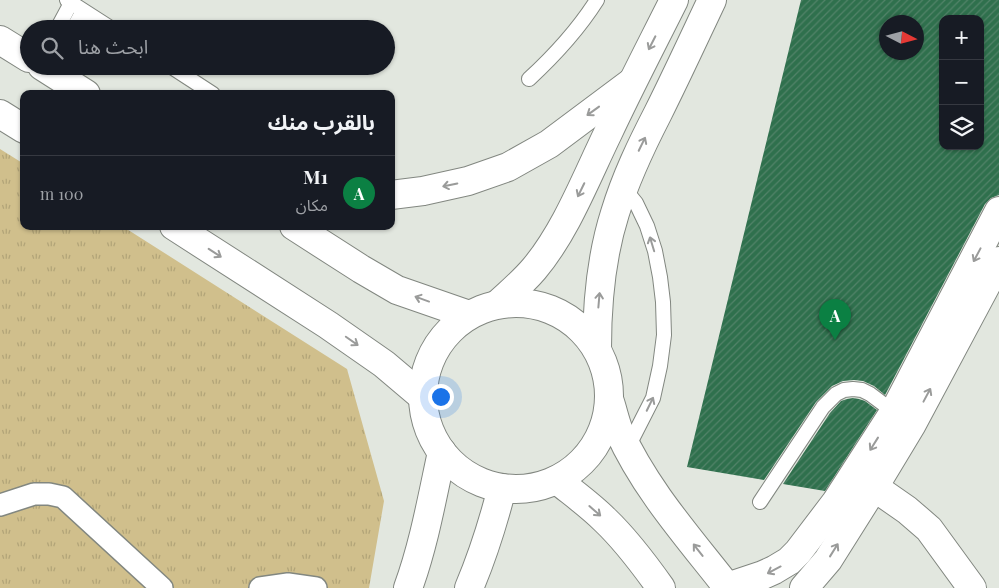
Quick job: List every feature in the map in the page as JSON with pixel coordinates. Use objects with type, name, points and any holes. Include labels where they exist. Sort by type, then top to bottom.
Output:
[{"type":"street","points":[[610,402],[602,433],[583,460],[557,480],[540,486],[520,489],[502,488],[479,482],[459,469],[442,452],[432,435],[426,417],[423,397],[428,365],[444,336],[469,315],[498,303],[534,269],[549,249],[563,226],[632,82],[674,0]]},
{"type":"street","points":[[597,348],[597,314],[600,281],[614,214],[641,145],[712,0]]},
{"type":"street","points":[[0,40],[20,52]]},
{"type":"street","points":[[58,75],[80,90]]},
{"type":"street","points":[[395,195],[468,181],[508,167],[549,144],[632,82]]},
{"type":"street","points":[[0,114],[20,126]]},
{"type":"street","points":[[498,303],[527,302],[555,310],[579,326],[597,348],[607,374],[610,402],[619,430],[628,447],[648,483],[665,508],[728,587],[763,576],[789,562],[836,502],[894,412],[999,212]]},
{"type":"street","points":[[180,230],[328,325],[384,364],[423,397]]},
{"type":"street","points":[[300,230],[397,290],[469,315]]},
{"type":"street","points":[[804,588],[828,560],[912,424],[999,261]]},
{"type":"street","points":[[408,588],[424,534],[442,452]]},
{"type":"street","points":[[557,480],[604,519],[626,542],[661,588]]},
{"type":"street","points":[[874,487],[907,510],[929,529],[972,588]]},
{"type":"street","points":[[469,588],[493,524],[502,488]]},
{"type":"street","points":[[0,505],[34,494],[50,494],[63,498],[162,588]]},
{"type":"street","points":[[260,588],[288,584],[316,588]]},
{"type":"lane","points":[[529,79],[571,37],[597,0]]},
{"type":"lane","points":[[62,20],[74,4]]},
{"type":"lane","points":[[74,4],[74,20]]},
{"type":"lane","points":[[74,4],[98,20]]},
{"type":"lane","points":[[184,75],[207,90]]},
{"type":"lane","points":[[624,187],[636,202],[647,226],[655,251],[663,302],[664,334],[653,398],[628,447]]},
{"type":"lane","points":[[760,502],[823,407],[836,394],[844,390],[862,390],[894,412]]},
{"type":"green space","points":[[0,149],[20,162],[20,230],[128,230],[347,369],[384,501],[369,588],[0,588]]},
{"type":"building","points":[[801,0],[999,0],[999,195],[991,198],[985,204],[885,395],[874,386],[863,381],[843,381],[832,386],[816,402],[764,480],[687,467]]},
{"type":"building","points":[[853,398],[865,401],[877,410],[825,491],[783,484],[830,413],[841,401]]},
{"type":"place","name":"M1","points":[[835,340]]}]
